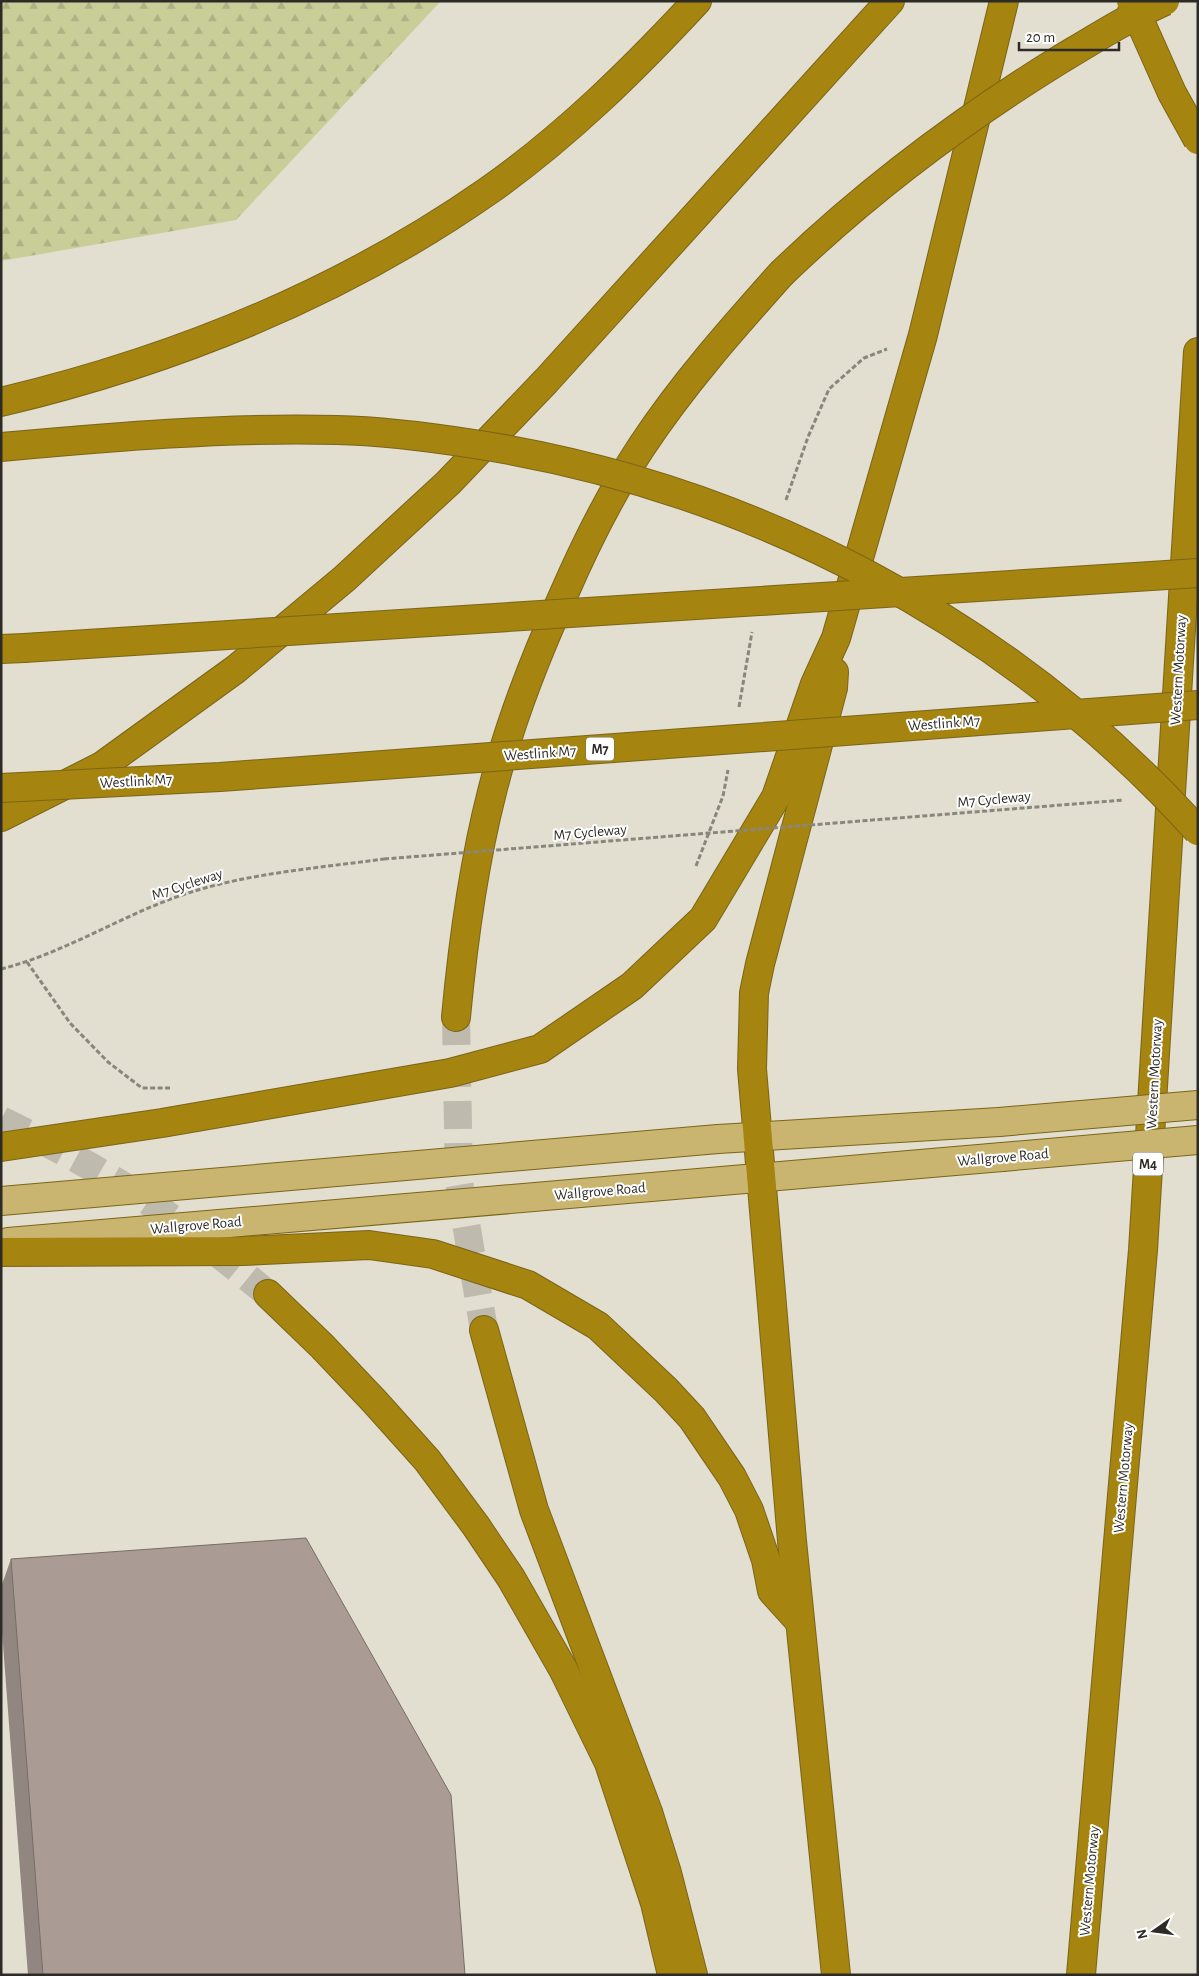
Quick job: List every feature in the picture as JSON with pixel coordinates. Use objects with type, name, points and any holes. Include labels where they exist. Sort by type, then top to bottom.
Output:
[{"type":"highway","points":[[1,402],[54,390],[165,355],[273,313],[384,256],[436,226],[489,190],[571,125],[646,57],[697,1]]},
{"type":"highway","points":[[1,817],[102,766],[236,669],[344,580],[448,483],[546,381],[890,1]]},
{"type":"highway","points":[[1,1147],[162,1123],[450,1073],[540,1048],[632,986],[703,919],[776,797],[815,684],[836,638],[923,335],[1004,1]]},
{"type":"highway","points":[[1131,1],[1172,93],[1198,140]]},
{"type":"highway","points":[[456,1017],[463,936],[492,792],[514,716],[534,661],[587,544],[642,446],[712,352],[781,274],[824,232],[960,126],[1020,85],[1086,44],[1165,1]]},
{"type":"highway","name":"Western Motorway","points":[[1081,1975],[1143,1250],[1198,352]]},
{"type":"highway","points":[[1,447],[255,430],[339,430],[422,436],[527,452],[630,477],[717,506],[805,543],[861,569],[921,603],[1027,674],[1086,722],[1139,770],[1198,831]]},
{"type":"highway","points":[[13,649],[1198,573]]},
{"type":"highway","points":[[836,638],[833,688],[754,993],[752,1069],[800,1622],[836,1975]]},
{"type":"highway","name":"Westlink M7","points":[[1,788],[220,777],[1198,705]]},
{"type":"highway","points":[[1,1252],[243,1251],[369,1245],[433,1254],[528,1285],[598,1326],[666,1390],[692,1418],[732,1477],[749,1510],[766,1560],[772,1591],[800,1622]]},
{"type":"highway","points":[[268,1294],[322,1346],[427,1460],[476,1526],[510,1578],[563,1669],[609,1763],[655,1903],[672,1975]]},
{"type":"highway","points":[[484,1330],[534,1510],[648,1812],[672,1891],[693,1975]]},
{"type":"main road","points":[[1,1201],[757,1136],[999,1122],[1198,1105]]},
{"type":"main road","name":"Wallgrove Road","points":[[1,1242],[1198,1140]]},
{"type":"path","name":"M7 Cycleway","points":[[1,969],[27,962],[136,913],[185,894],[236,881],[384,859],[1128,800]]},
{"type":"path","points":[[27,962],[70,1023],[108,1062],[142,1088],[173,1088]]},
{"type":"green space","points":[[1,1],[441,1],[236,220],[1,261]]},
{"type":"building","points":[[306,1538],[451,1795],[465,1975],[43,1975],[11,1559]]},
{"type":"tunnel","points":[[456,1017],[459,1182],[484,1330]]},
{"type":"tunnel","points":[[1,1120],[71,1156],[155,1206],[221,1255],[268,1294]]}]
